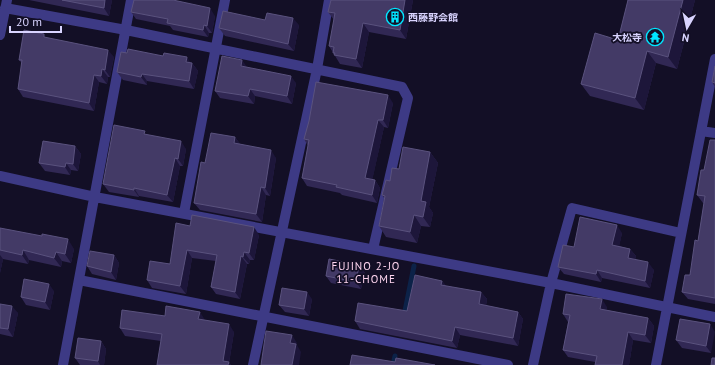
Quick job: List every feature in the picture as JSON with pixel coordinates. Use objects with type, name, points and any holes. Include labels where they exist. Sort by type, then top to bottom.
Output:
[{"type":"street","points":[[63,365],[131,0]]},
{"type":"street","points":[[184,213],[225,0]]},
{"type":"street","points":[[253,365],[262,316],[282,231],[316,69],[329,0]]},
{"type":"street","points":[[0,36],[6,4],[402,87],[408,98],[373,250]]},
{"type":"street","points":[[656,365],[715,59]]},
{"type":"street","points":[[701,130],[715,133]]},
{"type":"street","points":[[0,176],[95,197],[282,231],[373,250],[551,283],[715,317]]},
{"type":"street","points":[[533,365],[551,283],[572,208],[681,233]]},
{"type":"street","points":[[79,280],[508,365]]},
{"type":"building","points":[[62,0],[105,0],[104,8]]},
{"type":"building","points":[[134,0],[173,0],[210,8],[207,26],[204,25],[203,30],[167,23],[168,19],[131,12]]},
{"type":"building","points":[[331,0],[405,0],[400,30],[363,23],[356,59],[334,55],[334,47],[329,46],[335,13],[328,12]]},
{"type":"building","points":[[628,0],[683,0],[668,57],[647,51],[635,98],[581,84],[595,33],[618,40]]},
{"type":"building","points":[[223,11],[265,20],[267,13],[293,18],[288,44],[219,28]]},
{"type":"building","points":[[24,30],[44,34],[44,37],[108,50],[105,70],[102,69],[101,76],[94,75],[89,103],[18,89],[22,60],[19,60]]},
{"type":"building","points":[[128,49],[163,56],[164,53],[187,57],[186,62],[192,63],[189,81],[142,74],[141,77],[117,72],[121,52],[127,53]]},
{"type":"building","points":[[222,56],[242,60],[241,66],[291,76],[287,96],[250,89],[248,96],[215,91]]},
{"type":"building","points":[[715,66],[715,83],[712,82]]},
{"type":"building","points":[[316,82],[388,95],[383,120],[378,120],[365,178],[375,180],[372,195],[336,187],[337,185],[302,178],[309,140],[304,139]]},
{"type":"building","points":[[114,125],[145,131],[144,134],[181,141],[178,159],[175,158],[167,195],[134,188],[134,190],[103,184]]},
{"type":"building","points":[[211,133],[235,137],[234,143],[271,150],[265,188],[261,187],[256,214],[194,203],[201,162],[205,163]]},
{"type":"building","points":[[710,140],[715,140],[715,298],[682,292],[685,275],[690,275],[695,240],[698,241],[705,196],[697,195],[701,170],[704,170]]},
{"type":"building","points":[[43,141],[75,146],[73,164],[66,163],[65,167],[39,163]]},
{"type":"building","points":[[403,147],[430,152],[421,201],[426,202],[423,217],[414,215],[410,232],[379,226],[385,196],[382,195],[386,180],[390,181],[392,168],[399,169]]},
{"type":"building","points":[[192,215],[254,227],[249,253],[244,252],[243,257],[241,256],[235,292],[211,287],[217,255],[187,250],[180,286],[147,280],[150,261],[170,264],[176,223],[190,226]]},
{"type":"building","points":[[580,217],[617,225],[612,245],[630,249],[628,258],[648,262],[645,281],[597,270],[596,274],[558,267],[563,245],[574,247]]},
{"type":"building","points":[[0,228],[68,239],[65,254],[56,252],[54,258],[23,250],[22,255],[0,250]]},
{"type":"building","points":[[90,251],[114,255],[111,272],[87,266]]},
{"type":"building","points":[[329,259],[359,265],[356,282],[326,276]]},
{"type":"building","points":[[415,275],[442,281],[441,285],[481,292],[479,304],[518,312],[513,338],[455,327],[452,341],[355,321],[358,303],[407,311]]},
{"type":"building","points":[[24,279],[49,284],[45,302],[21,297]]},
{"type":"building","points":[[282,288],[307,292],[304,309],[279,305]]},
{"type":"building","points":[[566,294],[602,299],[600,309],[648,318],[645,335],[628,332],[622,365],[595,365],[597,356],[563,350],[570,315],[563,314]]},
{"type":"building","points":[[0,304],[12,306],[8,329],[0,328]]},
{"type":"building","points":[[166,306],[200,312],[198,319],[229,324],[223,361],[229,362],[228,365],[157,365],[162,334],[120,328],[122,310],[165,316]]},
{"type":"building","points":[[680,319],[710,324],[706,346],[676,340]]},
{"type":"building","points":[[266,331],[292,335],[290,343],[296,344],[292,365],[261,365]]},
{"type":"building","points":[[78,338],[101,341],[98,361],[75,358]]},
{"type":"building","points":[[352,355],[395,362],[396,358],[435,365],[350,365]]},
{"type":"building","points":[[712,358],[715,358],[715,365],[711,365]]},
{"type":"waterway","points":[[404,316],[414,266]]},
{"type":"waterway","points":[[393,365],[395,356]]},
{"type":"place","name":"西藤野会館","points":[[395,17]]},
{"type":"place","name":"大松寺","points":[[655,37]]},
{"type":"district","name":"FUJINO 2-JO 11-CHOME","points":[[366,272]]}]
